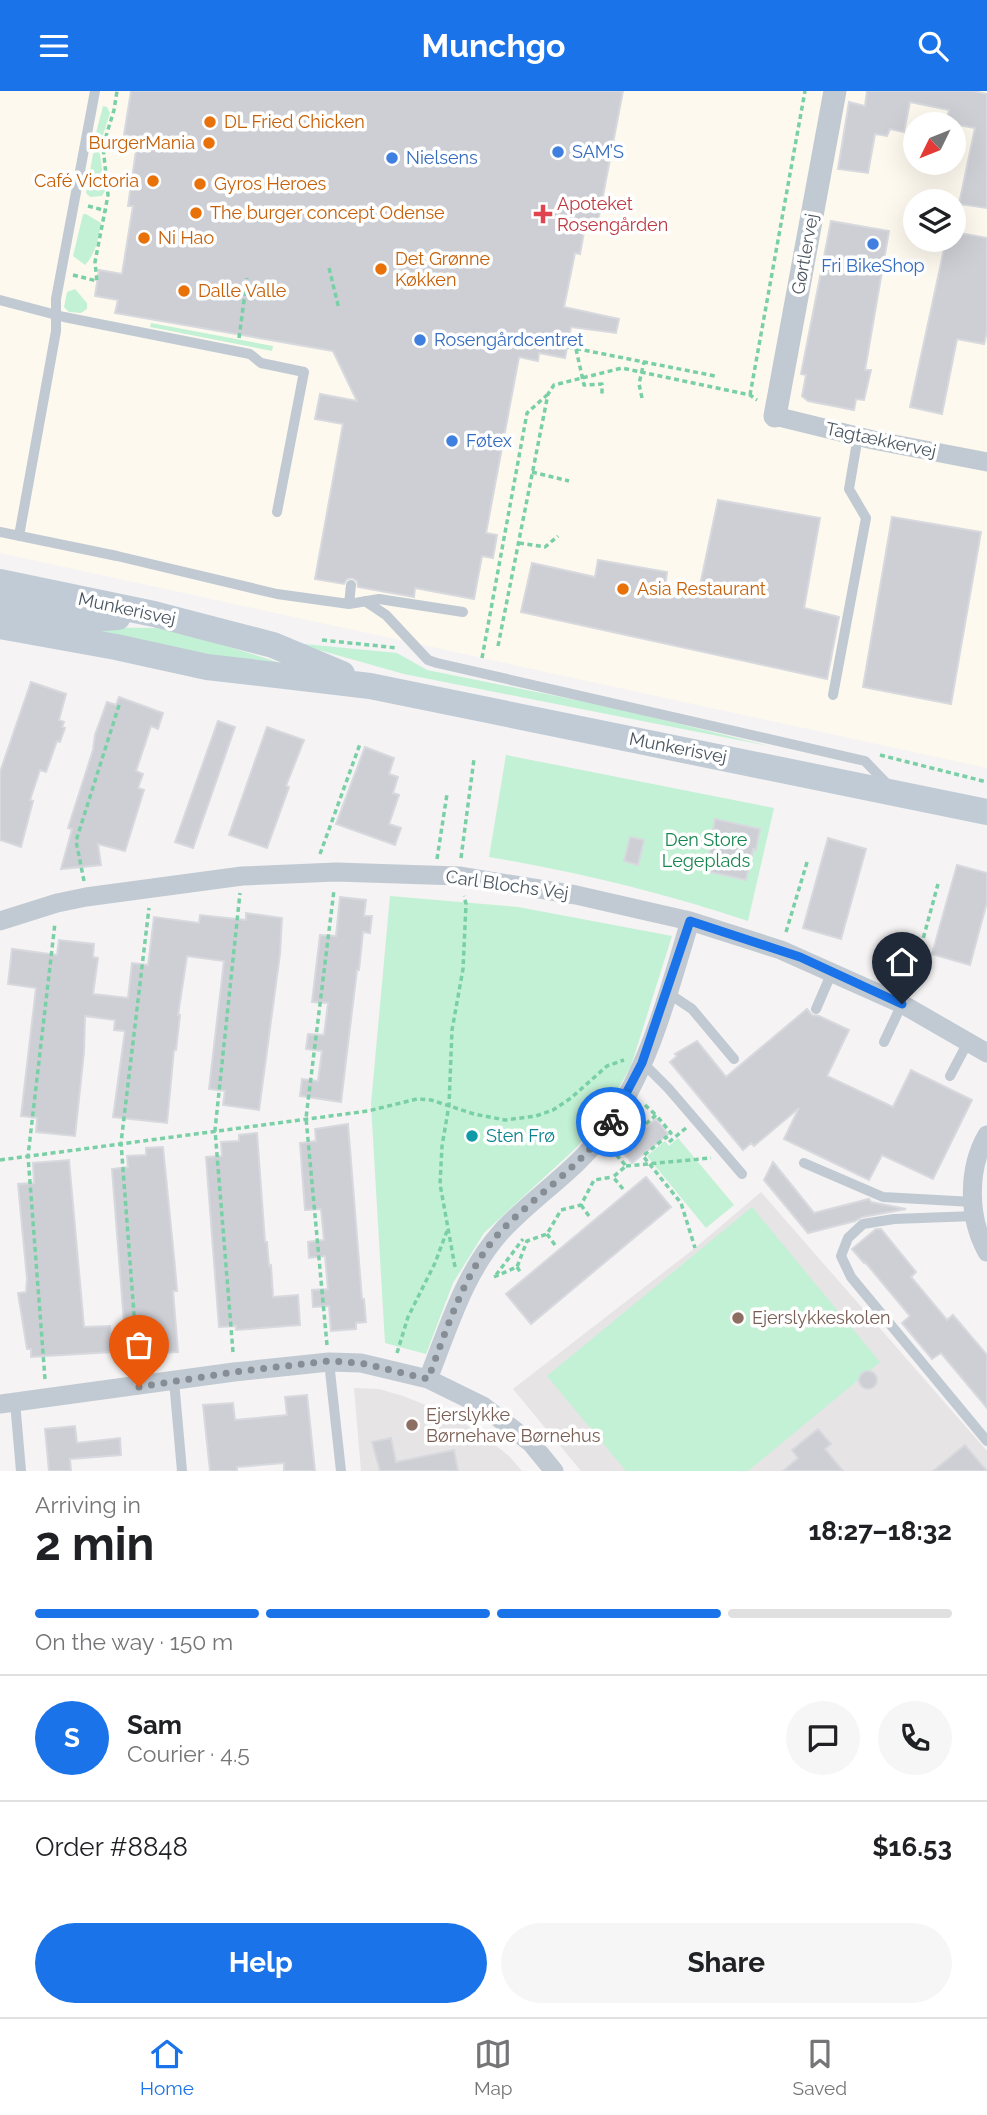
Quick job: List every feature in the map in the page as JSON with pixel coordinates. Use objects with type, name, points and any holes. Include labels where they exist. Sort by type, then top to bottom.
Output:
[{"type":"main road","name":"Munkerisvej","points":[[0,582],[154,614],[273,645],[370,686]]},
{"type":"main road","points":[[0,604],[89,619],[154,614]]},
{"type":"main road","name":"Munkerisvej","points":[[0,626],[207,667],[370,686],[987,812]]},
{"type":"street","name":"Gørtlervej","points":[[775,416],[835,91]]},
{"type":"street","name":"Tagtækkervej","points":[[775,416],[987,462]]},
{"type":"street","name":"Carl Blochs Vej","points":[[0,921],[86,897],[242,876],[313,872],[459,876],[576,895],[690,921],[780,950],[904,1005],[987,1053]]},
{"type":"street","points":[[428,1379],[461,1296],[499,1234],[571,1168],[604,1132],[619,1110],[642,1063],[690,921]]},
{"type":"street","points":[[987,1135],[972,1177],[974,1209],[987,1252]]},
{"type":"street","points":[[7,1403],[329,1361],[361,1363],[428,1379],[483,1406],[531,1443],[554,1471]]},
{"type":"lane","points":[[19,536],[55,331],[60,272],[95,91]]},
{"type":"lane","points":[[0,300],[55,315],[250,354],[261,363],[304,372],[277,512]]},
{"type":"lane","points":[[833,695],[866,518],[849,489],[858,436]]},
{"type":"lane","points":[[0,532],[117,555],[252,590],[349,604],[379,599],[463,612]]},
{"type":"lane","points":[[349,604],[351,585]]},
{"type":"lane","points":[[365,601],[386,615],[428,660],[865,761],[894,792]]},
{"type":"lane","points":[[816,1009],[832,972]]},
{"type":"lane","points":[[667,992],[692,1009],[734,1059]]},
{"type":"lane","points":[[884,1042],[904,1005]]},
{"type":"lane","points":[[950,1076],[968,1042]]},
{"type":"lane","points":[[642,1063],[742,1174]]},
{"type":"lane","points":[[804,1163],[883,1197],[974,1209]]},
{"type":"lane","points":[[974,1209],[863,1224],[848,1238],[841,1256],[851,1277],[987,1441]]},
{"type":"lane","points":[[329,1361],[341,1471]]},
{"type":"lane","points":[[174,1381],[182,1471]]},
{"type":"lane","points":[[7,1403],[22,1471]]},
{"type":"path","points":[[60,272],[97,281],[95,263],[108,195],[103,146],[117,91]]},
{"type":"path","points":[[751,394],[805,91]]},
{"type":"path","points":[[328,268],[339,309]]},
{"type":"path","points":[[237,351],[247,279]]},
{"type":"path","points":[[568,347],[715,376]]},
{"type":"path","points":[[576,349],[584,385],[602,384],[602,394]]},
{"type":"path","points":[[642,398],[639,384],[644,362]]},
{"type":"path","points":[[481,663],[527,413],[554,385],[622,368],[751,394],[775,416]]},
{"type":"path","points":[[498,646],[548,394]]},
{"type":"path","points":[[533,473],[569,481]]},
{"type":"path","points":[[519,543],[545,547],[558,536]]},
{"type":"path","points":[[86,897],[76,841],[120,702]]},
{"type":"path","points":[[313,872],[360,744]]},
{"type":"path","points":[[474,759],[459,876],[466,904],[463,969],[452,1030],[450,1105],[442,1146],[440,1184],[461,1296],[495,1276],[517,1267]]},
{"type":"path","points":[[434,875],[447,794]]},
{"type":"path","points":[[780,950],[808,859]]},
{"type":"path","points":[[329,1361],[306,1118],[336,872]]},
{"type":"path","points":[[234,1372],[215,1130],[242,876]]},
{"type":"path","points":[[904,1005],[937,884]]},
{"type":"path","points":[[139,1387],[121,1143],[151,887]]},
{"type":"path","points":[[46,1398],[28,1156],[57,903]]},
{"type":"path","points":[[0,1160],[368,1111],[417,1099],[505,1119],[536,1116],[553,1110],[571,1098],[607,1066],[631,1058],[642,1063]]},
{"type":"path","points":[[641,1112],[646,1103],[671,1133],[643,1156],[681,1203],[695,1248]]},
{"type":"path","points":[[614,1152],[656,1115]]},
{"type":"path","points":[[666,1137],[669,1142],[696,1120]]},
{"type":"path","points":[[607,1160],[632,1129]]},
{"type":"path","points":[[614,1152],[626,1166]]},
{"type":"path","points":[[583,1185],[591,1177],[594,1180],[613,1177],[626,1166],[727,1156]]},
{"type":"path","points":[[613,1177],[624,1189]]},
{"type":"path","points":[[581,1205],[594,1180]]},
{"type":"path","points":[[525,1240],[547,1234],[566,1200]]},
{"type":"path","points":[[550,1215],[560,1209],[581,1205]]},
{"type":"path","points":[[581,1205],[589,1216]]},
{"type":"path","points":[[392,1369],[408,1317],[448,1230]]},
{"type":"path","points":[[495,1276],[532,1231]]},
{"type":"path","points":[[547,1234],[555,1245]]},
{"type":"path","points":[[517,1267],[525,1240]]},
{"type":"path","points":[[517,1267],[522,1273]]},
{"type":"shaded area","points":[[0,91],[987,91],[987,768],[0,553]]},
{"type":"shaded area","name":"Ejerslykkeskolen","points":[[761,1192],[987,1451],[987,1471],[581,1471],[513,1389],[695,1248]]},
{"type":"shaded area","name":"Ejerslykke Børnehave Børnehus","points":[[354,1388],[379,1389],[453,1416],[509,1456],[522,1471],[361,1471]]},
{"type":"green space","points":[[103,106],[107,107],[110,113],[100,137],[96,133]]},
{"type":"green space","points":[[96,150],[100,154],[105,191],[102,196],[90,197],[86,193]]},
{"type":"green space","points":[[83,214],[101,223],[96,246],[85,265],[73,256]]},
{"type":"green space","points":[[75,289],[87,303],[87,309],[81,313],[69,312],[64,307],[67,292]]},
{"type":"green space","points":[[151,323],[273,346],[272,351],[150,327]]},
{"type":"green space","points":[[70,627],[156,628],[210,641],[297,668],[300,672]]},
{"type":"green space","points":[[294,643],[397,653],[427,670],[615,708],[769,746],[404,674]]},
{"type":"green space","name":"Den Store Legeplads","points":[[506,755],[774,808],[748,921],[620,884],[489,857]]},
{"type":"green space","points":[[390,896],[518,907],[672,936],[631,1066],[610,1104],[576,1148],[484,1233],[453,1283],[426,1354],[385,1343],[371,1104]]},
{"type":"green space","points":[[678,1138],[734,1205],[706,1228],[647,1156],[665,1141],[669,1146]]},
{"type":"green space","name":"Ejerslykkeskolen","points":[[752,1207],[880,1362],[748,1471],[626,1471],[547,1376]]},
{"type":"building","name":"Rosengårdcentret","points":[[131,91],[623,91],[598,222],[586,221],[580,254],[575,253],[564,307],[619,319],[616,333],[571,327],[565,358],[539,353],[538,361],[519,357],[486,533],[497,535],[493,558],[482,556],[474,599],[415,588],[414,597],[358,587],[357,581],[352,578],[347,579],[344,584],[315,579],[343,424],[315,419],[320,394],[357,401],[333,351],[115,313],[118,300],[95,296],[99,270],[122,274],[133,206],[128,206],[138,137],[124,135]]},
{"type":"building","points":[[867,91],[973,91],[987,94],[987,208],[966,205],[966,189],[962,189],[975,128],[966,126],[966,112],[949,112],[910,102],[908,112],[903,112],[903,132],[890,129],[887,136],[875,134],[868,173],[838,169],[849,102],[865,106]]},
{"type":"building","points":[[831,221],[889,231],[865,370],[871,370],[864,400],[856,399],[854,410],[808,401],[802,396],[806,375],[801,374]]},
{"type":"building","points":[[966,234],[987,238],[987,332],[984,344],[957,339],[942,414],[910,407],[943,252],[966,252]]},
{"type":"building","points":[[718,500],[820,518],[804,608],[839,617],[827,679],[521,612],[532,563],[595,577],[598,560],[667,572],[665,590],[698,595]]},
{"type":"building","points":[[892,517],[981,532],[951,704],[863,687]]},
{"type":"building","points":[[31,682],[66,694],[59,720],[64,722],[62,727],[65,728],[60,742],[57,741],[46,772],[40,770],[30,800],[33,801],[21,847],[0,840],[0,772]]},
{"type":"building","points":[[119,697],[163,713],[158,729],[151,726],[136,771],[143,774],[138,788],[144,790],[125,851],[98,844],[101,865],[61,869],[72,829],[68,828],[93,750],[95,735],[107,702],[116,705]]},
{"type":"building","points":[[218,721],[235,727],[193,848],[175,842]]},
{"type":"building","points":[[267,727],[304,740],[286,786],[289,787],[267,848],[229,835]]},
{"type":"building","points":[[365,747],[394,758],[389,774],[398,777],[393,793],[399,795],[389,824],[401,828],[395,845],[336,824]]},
{"type":"building","points":[[715,819],[760,829],[746,880],[706,871]]},
{"type":"building","points":[[630,837],[644,840],[638,865],[624,861]]},
{"type":"building","points":[[828,838],[866,849],[841,939],[803,928]]},
{"type":"building","points":[[957,865],[987,873],[987,902],[970,965],[932,954]]},
{"type":"building","points":[[340,897],[366,900],[364,916],[372,916],[370,933],[363,932],[341,1102],[300,1096],[302,1079],[318,1081],[322,1051],[306,1049],[308,1034],[324,1035],[328,1003],[312,1002],[320,935],[336,936]]},
{"type":"building","points":[[246,913],[282,918],[280,954],[259,1110],[223,1105],[225,1091],[209,1089],[224,961],[187,956],[167,1123],[113,1117],[125,1031],[114,1030],[115,1020],[85,1016],[75,1136],[36,1132],[37,1118],[21,1116],[36,988],[8,984],[12,949],[57,955],[59,940],[94,944],[93,957],[98,958],[93,994],[128,998],[132,963],[148,965],[154,917],[199,923],[200,915],[246,920]]},
{"type":"building","points":[[807,1009],[812,1015],[849,1030],[827,1076],[893,1107],[911,1070],[972,1100],[933,1179],[882,1155],[869,1180],[784,1139],[799,1108],[754,1146],[751,1143],[743,1150],[670,1062],[677,1056],[675,1054],[697,1041],[726,1077]]},
{"type":"building","points":[[656,1119],[668,1134],[632,1163],[620,1149]]},
{"type":"building","points":[[348,1124],[366,1322],[356,1323],[356,1329],[331,1331],[329,1306],[313,1307],[312,1290],[328,1289],[325,1256],[309,1258],[308,1242],[324,1240],[321,1209],[305,1210],[300,1143],[316,1141],[315,1129]]},
{"type":"building","points":[[257,1133],[265,1242],[269,1266],[271,1265],[273,1297],[298,1295],[300,1325],[236,1330],[236,1326],[219,1327],[206,1157],[222,1156],[221,1142],[239,1141],[239,1135]]},
{"type":"building","points":[[163,1147],[177,1291],[173,1291],[178,1352],[142,1354],[140,1335],[125,1336],[112,1169],[128,1167],[127,1156],[146,1155],[146,1148]]},
{"type":"building","points":[[69,1160],[84,1327],[110,1326],[112,1352],[31,1357],[31,1349],[27,1349],[18,1293],[26,1292],[27,1279],[18,1184],[34,1183],[33,1163]]},
{"type":"building","points":[[773,1162],[814,1213],[869,1199],[871,1202],[906,1209],[862,1217],[808,1233],[764,1180]]},
{"type":"building","points":[[646,1177],[671,1207],[531,1324],[506,1294]]},
{"type":"building","points":[[876,1229],[881,1229],[916,1272],[911,1277],[947,1320],[953,1315],[987,1355],[987,1408],[941,1353],[932,1359],[902,1323],[910,1316],[852,1249]]},
{"type":"building","points":[[864,1371],[872,1371],[877,1380],[875,1387],[864,1389],[859,1384],[859,1376]]},
{"type":"building","points":[[307,1395],[315,1471],[284,1471],[284,1463],[237,1467],[237,1471],[210,1471],[203,1405],[233,1403],[235,1420],[287,1415],[285,1397]]},
{"type":"building","points":[[75,1426],[77,1443],[120,1438],[121,1455],[70,1459],[71,1471],[49,1471],[45,1429]]},
{"type":"building","points":[[818,1429],[831,1444],[825,1449],[843,1471],[783,1471],[798,1458],[792,1450]]},
{"type":"building","points":[[391,1438],[396,1462],[454,1450],[458,1471],[380,1471],[372,1442]]},
{"type":"building","points":[[965,1445],[987,1471],[933,1471]]},
{"type":"way so far","points":[[139,1387],[329,1361],[361,1363],[428,1379],[461,1296],[499,1234],[590,1150],[611,1122]]},
{"type":"place","name":"DL Fried Chicken","points":[[210,122]]},
{"type":"place","name":"BurgerMania","points":[[209,143]]},
{"type":"place","name":"SAM’S","points":[[558,152]]},
{"type":"place","name":"Nielsens","points":[[392,158]]},
{"type":"place","name":"Café Victoria","points":[[153,181]]},
{"type":"place","name":"Gyros Heroes","points":[[200,184]]},
{"type":"place","name":"The burger concept Odense","points":[[196,213]]},
{"type":"place","name":"Apoteket Rosengården","points":[[543,214]]},
{"type":"place","name":"Ni Hao","points":[[144,238]]},
{"type":"place","name":"Fri BikeShop","points":[[873,244]]},
{"type":"place","name":"Det Grønne Køkken","points":[[381,269]]},
{"type":"place","name":"Dalle Valle","points":[[184,291]]},
{"type":"place","name":"Rosengårdcentret","points":[[420,340]]},
{"type":"place","name":"Føtex","points":[[452,441]]},
{"type":"place","name":"Asia Restaurant","points":[[623,589]]},
{"type":"place","name":"Sten Frø","points":[[472,1136]]},
{"type":"place","name":"Ejerslykkeskolen","points":[[738,1318]]},
{"type":"place","name":"Ejerslykke Børnehave Børnehus","points":[[412,1425]]},
{"type":"route","points":[[611,1122],[642,1063],[690,921],[800,957],[902,1004]]}]
